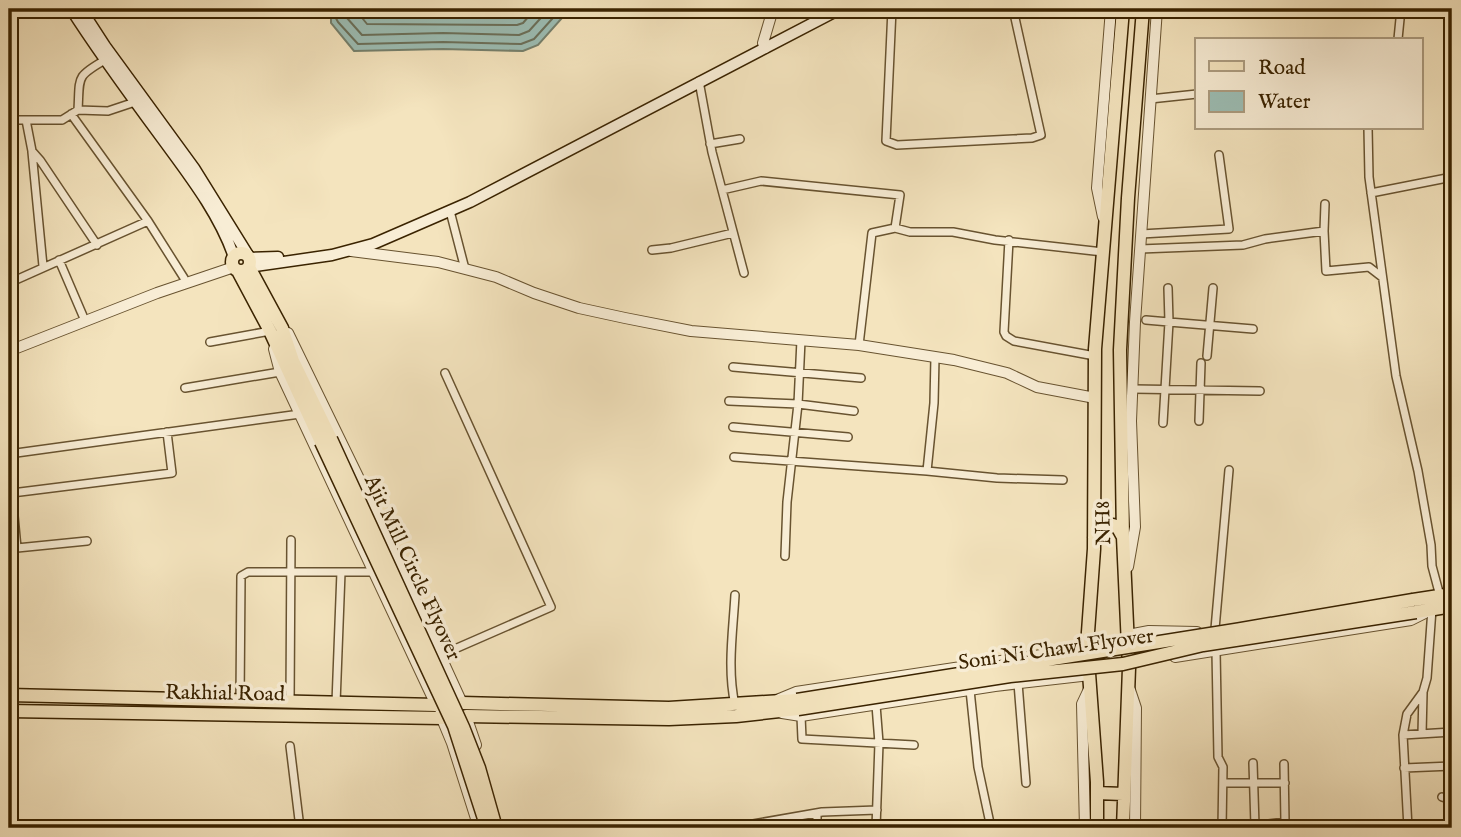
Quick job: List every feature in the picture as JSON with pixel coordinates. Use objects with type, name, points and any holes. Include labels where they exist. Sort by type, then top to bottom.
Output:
[{"type":"main road","points":[[71,9],[206,202],[241,262]]},
{"type":"main road","points":[[81,9],[194,168],[241,262]]},
{"type":"main road","points":[[241,262],[373,244],[450,211],[699,81],[828,9]]},
{"type":"main road","points":[[346,249],[468,198],[839,9]]},
{"type":"main road","name":"NH8","points":[[1097,828],[1087,646],[1094,537],[1096,356],[1123,9]]},
{"type":"main road","name":"NH8","points":[[1123,828],[1129,668],[1123,537],[1120,350],[1128,198],[1143,9]]},
{"type":"main road","name":"Ajit Mill Circle Flyover","points":[[241,262],[276,329],[454,726],[487,828]]},
{"type":"main road","name":"Ajit Mill Circle Flyover","points":[[326,441],[458,715],[479,768],[496,828]]},
{"type":"main road","points":[[1094,537],[1099,529],[1113,525],[1123,537]]},
{"type":"main road","name":"Soni Ni Chawl Flyover","points":[[769,707],[798,708],[1010,676],[1123,664],[1203,645],[1438,600],[1452,606]]},
{"type":"main road","name":"Rakhial Road","points":[[9,695],[436,705]]},
{"type":"main road","points":[[462,703],[669,708],[735,705],[769,707]]},
{"type":"main road","points":[[466,716],[669,719],[736,716],[769,707]]},
{"type":"main road","name":"Rakhial Road","points":[[9,711],[442,718]]},
{"type":"main road","points":[[1097,793],[1123,794]]},
{"type":"street","points":[[764,45],[773,9]]},
{"type":"street","points":[[892,9],[886,141],[897,145],[1032,138],[1041,135],[1013,9]]},
{"type":"street","points":[[1105,228],[1097,188],[1111,9]]},
{"type":"street","points":[[1126,579],[1135,527],[1131,421],[1157,9]]},
{"type":"street","points":[[1398,38],[1401,9]]},
{"type":"street","points":[[105,60],[85,71],[78,82],[74,112],[184,278]]},
{"type":"street","points":[[699,81],[710,144],[744,274]]},
{"type":"street","points":[[1150,99],[1195,93]]},
{"type":"street","points":[[9,120],[62,120],[74,112],[108,111],[135,102]]},
{"type":"street","points":[[26,120],[32,151],[43,266]]},
{"type":"street","points":[[1368,130],[1371,192],[1396,376],[1418,471],[1438,600],[1423,692],[1422,734]]},
{"type":"street","points":[[710,144],[740,139]]},
{"type":"street","points":[[32,151],[97,245]]},
{"type":"street","points":[[1141,234],[1228,229],[1219,155]]},
{"type":"street","points":[[1371,192],[1452,177]]},
{"type":"street","points":[[722,190],[761,181],[900,195],[895,228]]},
{"type":"street","points":[[1325,204],[1326,271],[1369,267],[1382,277]]},
{"type":"street","points":[[450,211],[466,269]]},
{"type":"street","points":[[1127,216],[1142,217]]},
{"type":"street","points":[[9,283],[148,221]]},
{"type":"street","points":[[859,345],[872,233],[895,228],[910,232],[953,232],[995,240],[1103,252]]},
{"type":"street","points":[[1140,249],[1243,245],[1265,239],[1324,231]]},
{"type":"street","points":[[652,250],[733,233]]},
{"type":"street","points":[[1009,240],[1004,332],[1006,336],[1014,341],[1096,356]]},
{"type":"street","points":[[346,249],[438,262],[496,277],[579,308],[625,318],[691,331],[859,345],[935,357],[1007,373],[1037,387],[1068,395],[1095,398]]},
{"type":"street","points":[[60,260],[83,316]]},
{"type":"street","points":[[9,348],[83,316],[184,278],[241,262]]},
{"type":"street","points":[[9,348],[241,262]]},
{"type":"street","points":[[1163,423],[1169,322],[1168,288]]},
{"type":"street","points":[[1207,356],[1213,288]]},
{"type":"street","points":[[1146,320],[1253,328]]},
{"type":"street","points":[[211,342],[276,329],[289,334],[462,703],[502,828]]},
{"type":"street","points":[[276,329],[280,372],[442,718],[479,828]]},
{"type":"street","points":[[785,556],[801,340]]},
{"type":"street","points":[[928,471],[935,357]]},
{"type":"street","points":[[1199,421],[1200,363]]},
{"type":"street","points":[[733,367],[861,378]]},
{"type":"street","points":[[185,388],[280,372]]},
{"type":"street","points":[[441,655],[551,607],[445,373]]},
{"type":"street","points":[[1133,389],[1260,391]]},
{"type":"street","points":[[729,401],[798,404],[855,411]]},
{"type":"street","points":[[9,454],[300,414]]},
{"type":"street","points":[[733,427],[848,437]]},
{"type":"street","points":[[12,493],[172,472],[167,432]]},
{"type":"street","points":[[734,457],[997,478],[1063,480]]},
{"type":"street","points":[[9,463],[17,548],[87,541]]},
{"type":"street","points":[[1215,629],[1229,470]]},
{"type":"street","points":[[289,702],[291,540]]},
{"type":"street","points":[[240,701],[242,576],[248,572],[374,572]]},
{"type":"street","points":[[336,703],[341,572]]},
{"type":"street","points":[[1128,635],[1149,631],[1196,632],[1413,594],[1438,600]]},
{"type":"street","points":[[735,595],[732,691],[735,705]]},
{"type":"street","points":[[1129,668],[1174,657],[1411,620],[1438,600]]},
{"type":"street","points":[[769,707],[796,692],[1087,646]]},
{"type":"street","points":[[1216,651],[1218,757],[1223,767],[1222,828]]},
{"type":"street","points":[[914,745],[802,739],[798,708],[876,705],[1018,683],[1090,681],[1082,704],[1085,828]]},
{"type":"street","points":[[1018,683],[1026,783]]},
{"type":"street","points":[[1128,683],[1136,708],[1135,828]]},
{"type":"street","points":[[970,690],[978,767],[991,828]]},
{"type":"street","points":[[1408,828],[1403,735],[1407,714],[1423,692]]},
{"type":"street","points":[[436,705],[462,703]]},
{"type":"street","points":[[876,705],[879,743],[876,828]]},
{"type":"street","points":[[442,718],[466,716]]},
{"type":"street","points":[[1403,735],[1452,732]]},
{"type":"street","points":[[290,746],[300,828]]},
{"type":"street","points":[[1253,763],[1255,827]]},
{"type":"street","points":[[1237,828],[1285,822],[1284,764]]},
{"type":"street","points":[[1404,768],[1452,766]]},
{"type":"street","points":[[1223,783],[1285,783]]},
{"type":"street","points":[[1442,797],[1452,800]]},
{"type":"street","points":[[730,828],[817,813],[877,810]]},
{"type":"street","points":[[817,813],[817,828]]},
{"type":"street","points":[[1449,828],[1452,823]]},
{"type":"water","points":[[322,9],[570,9],[538,45],[523,51],[354,51]]}]
